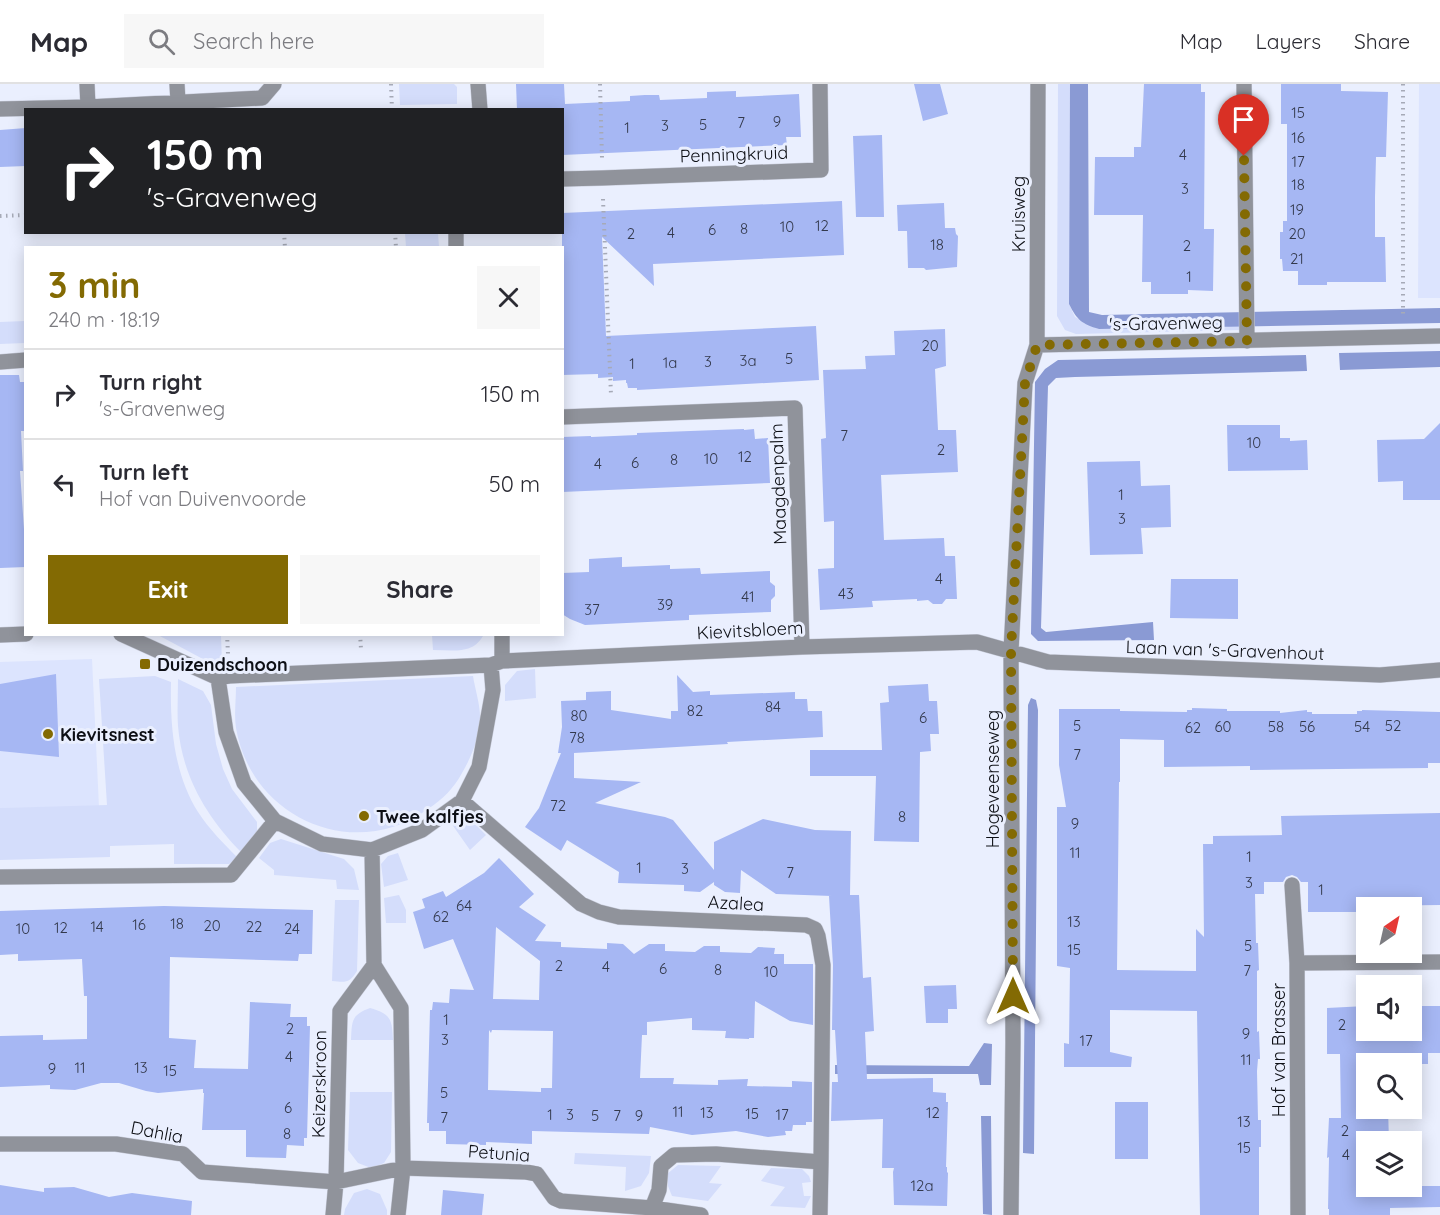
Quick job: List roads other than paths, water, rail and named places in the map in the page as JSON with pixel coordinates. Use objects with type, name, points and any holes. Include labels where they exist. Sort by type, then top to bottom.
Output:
[{"type":"street","points":[[87,84],[88,107]]},
{"type":"street","points":[[177,84],[178,102]]},
{"type":"street","points":[[44,108],[262,98],[274,84]]},
{"type":"street","points":[[478,84],[480,108]]},
{"type":"street","name":"Penningkruid","points":[[564,178],[821,170],[820,84]]},
{"type":"street","name":"Kruisweg","points":[[1037,345],[1038,84]]},
{"type":"street","points":[[1244,84],[1247,341]]},
{"type":"street","points":[[0,109],[24,108]]},
{"type":"street","name":"'s-Gravenweg","points":[[1037,345],[1440,336]]},
{"type":"street","name":"Hogeveenseweg","points":[[1011,1215],[1013,1030],[1011,651],[1025,383],[1037,345]]},
{"type":"street","points":[[0,362],[24,360]]},
{"type":"street","name":"Maagdenpalm","points":[[564,417],[795,408],[802,647]]},
{"type":"street","points":[[0,634],[24,634]]},
{"type":"street","points":[[124,636],[218,678],[226,732],[244,783],[275,821],[322,844],[372,850],[422,830],[462,801],[479,767],[502,636]]},
{"type":"street","name":"Kievitsbloem","points":[[218,678],[229,675],[802,647],[976,642],[1011,651]]},
{"type":"street","name":"Laan van 's-Gravenhout","points":[[1011,651],[1048,662],[1103,666],[1380,675],[1440,670]]},
{"type":"street","name":"Azalea","points":[[462,801],[581,904],[599,912],[619,917],[806,925],[815,929],[823,965],[821,1162]]},
{"type":"street","points":[[0,877],[231,875],[275,821]]},
{"type":"street","points":[[372,850],[374,965],[401,1008],[404,1168],[398,1215]]},
{"type":"street","name":"Hof van Brasser","points":[[1292,885],[1297,963],[1298,1215]]},
{"type":"street","points":[[1297,963],[1440,962]]},
{"type":"street","name":"Keizerskroon","points":[[333,1215],[336,1182],[340,1011],[374,965]]},
{"type":"street","name":"Dahlia","points":[[0,1144],[116,1144],[183,1154],[202,1172],[336,1182],[404,1168]]},
{"type":"street","points":[[652,1208],[659,1190],[661,1166],[674,1155],[716,1154],[821,1162],[820,1215]]},
{"type":"street","name":"Petunia","points":[[404,1168],[526,1172],[537,1174],[554,1198],[561,1201],[652,1208],[701,1215]]},
{"type":"water","points":[[1070,84],[1088,84],[1089,312],[1102,315],[1440,308],[1440,323],[1099,329],[1084,323],[1069,304]]},
{"type":"water","points":[[1440,351],[1440,367],[1340,370],[1339,353]]},
{"type":"water","points":[[1306,355],[1307,371],[1056,378],[1048,386],[1041,628],[1046,632],[1153,622],[1154,640],[1038,641],[1031,634],[1035,382],[1045,369],[1058,360]]},
{"type":"water","points":[[1031,698],[1036,700],[1038,710],[1034,1154],[1023,1153],[1028,705]]},
{"type":"water","points":[[984,1043],[992,1044],[991,1085],[980,1085],[978,1074],[835,1074],[835,1065],[969,1066]]},
{"type":"water","points":[[981,1116],[991,1116],[992,1215],[983,1214]]},
{"type":"place","name":"Duizendschoon","points":[[145,664]]},
{"type":"place","name":"Kievitsnest","points":[[48,734]]},
{"type":"place","name":"Twee kalfjes","points":[[364,816]]}]
